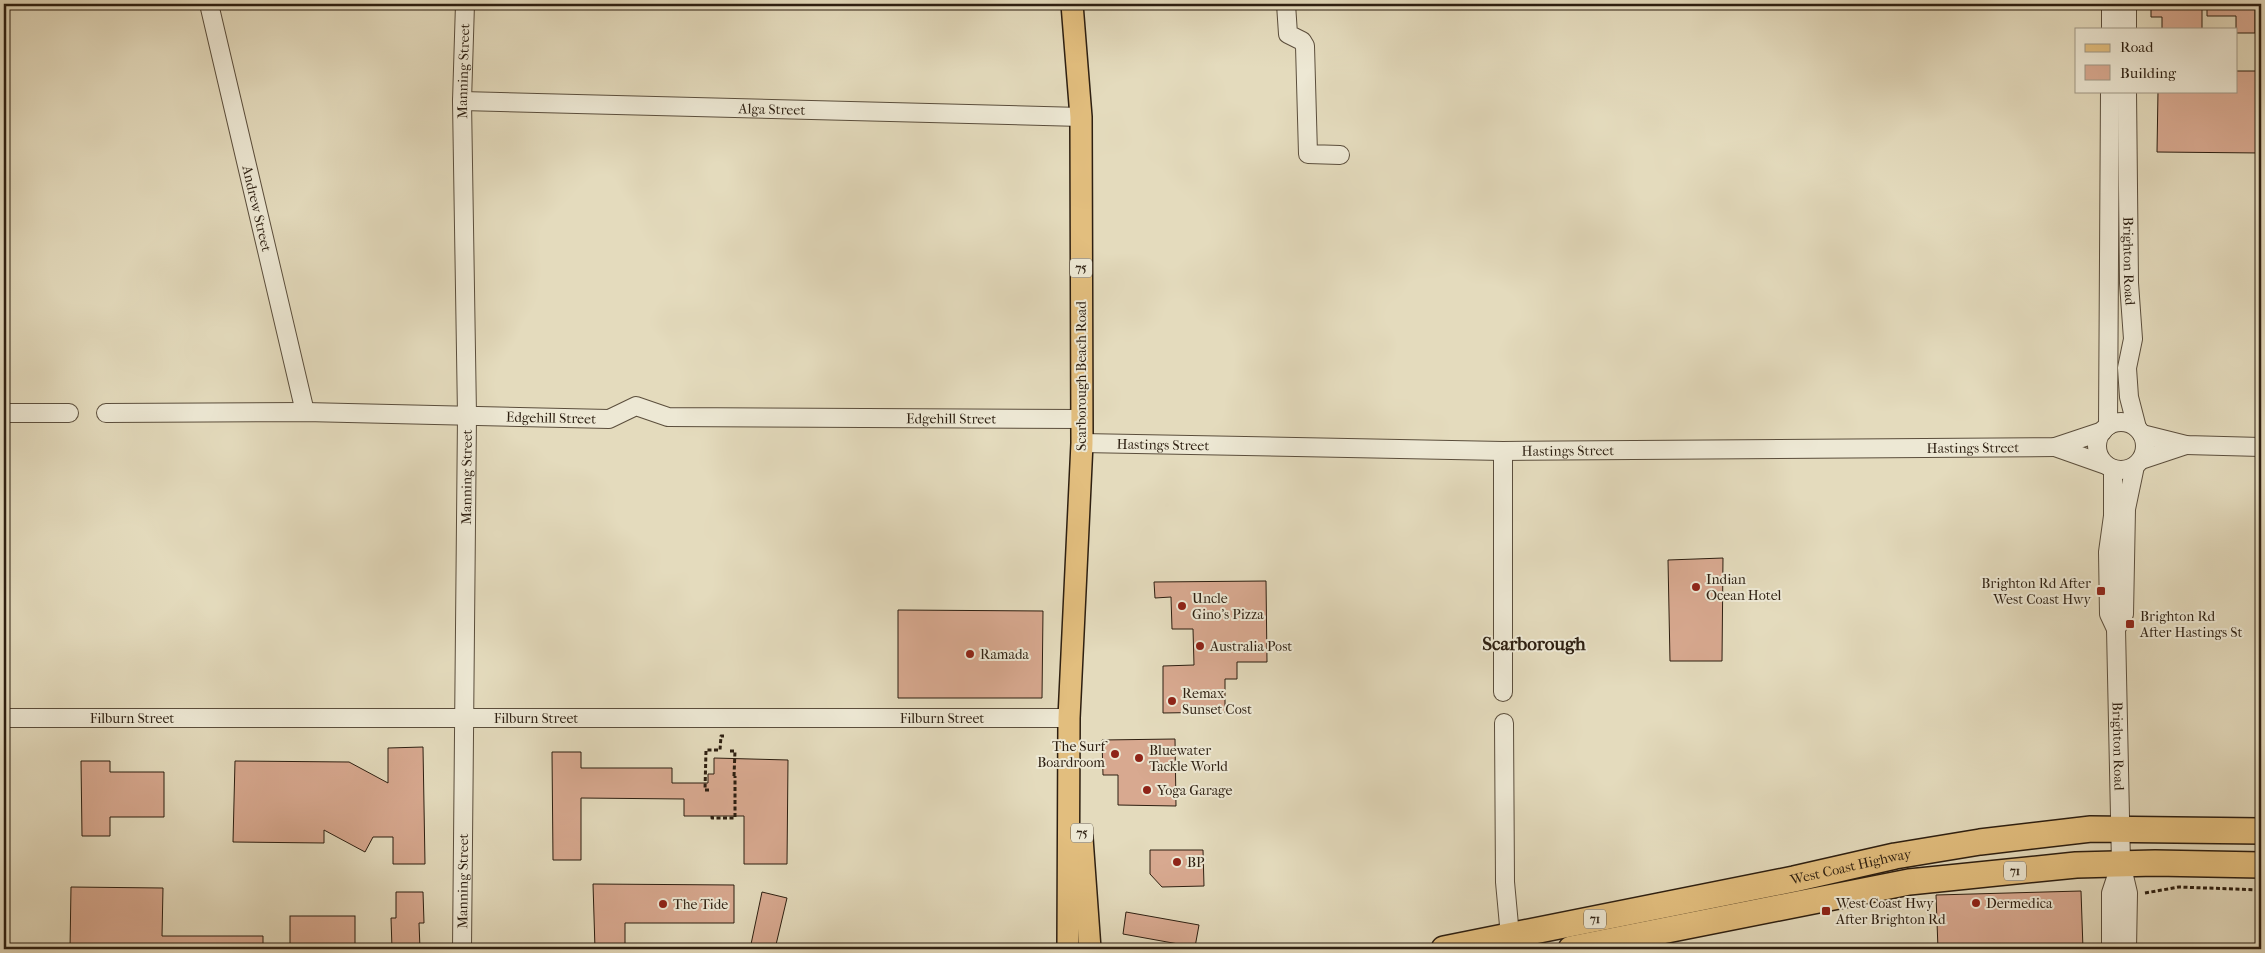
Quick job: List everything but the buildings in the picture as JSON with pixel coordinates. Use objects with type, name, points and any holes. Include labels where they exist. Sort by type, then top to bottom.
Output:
[{"type":"highway","name":"West Coast Highway","points":[[1444,949],[1794,880],[1896,856],[2045,833],[2090,829],[2261,831]]},
{"type":"highway","name":"West Coast Highway","points":[[1572,949],[1909,882],[2121,863],[2261,864]]},
{"type":"main road","name":"Scarborough Beach Road","points":[[1068,949],[1069,718],[1082,442],[1081,117],[1072,4]]},
{"type":"main road","name":"Scarborough Beach Road","points":[[1069,718],[1081,820],[1090,949]]},
{"type":"street","name":"Andrew Street","points":[[209,4],[305,412]]},
{"type":"street","name":"Manning Street","points":[[462,949],[467,415],[462,101],[465,4]]},
{"type":"street","points":[[1286,4],[1288,34],[1302,41],[1305,46],[1308,154],[1340,155]]},
{"type":"street","points":[[2111,4],[2111,28]]},
{"type":"street","points":[[2127,4],[2127,28]]},
{"type":"street","name":"Brighton Road","points":[[2106,428],[2110,92]]},
{"type":"street","name":"Brighton Road","points":[[2127,92],[2129,283],[2133,339],[2127,368],[2129,397],[2140,431]]},
{"type":"street","name":"Alga Street","points":[[462,101],[1081,117]]},
{"type":"street","name":"Edgehill Street","points":[[106,413],[305,412],[609,418],[636,406],[668,417],[1082,418]]},
{"type":"street","points":[[4,414],[69,413]]},
{"type":"street","points":[[2186,445],[2138,463],[2128,470],[2109,467],[2098,452],[2098,444],[2106,428],[2122,422],[2140,431],[2186,445],[2261,447]]},
{"type":"street","name":"Hastings Street","points":[[1082,442],[1503,451],[2054,447],[2106,428]]},
{"type":"street","points":[[2138,463],[2146,448],[2140,431]]},
{"type":"street","name":"Hastings Street","points":[[2054,447],[2109,467]]},
{"type":"street","points":[[1503,451],[1503,692]]},
{"type":"street","name":"Brighton Road","points":[[2116,629],[2124,614],[2126,509],[2138,463]]},
{"type":"street","name":"Brighton Road","points":[[2109,467],[2113,516],[2108,552],[2109,614],[2116,629],[2121,863],[2128,893],[2127,949]]},
{"type":"street","name":"Filburn Street","points":[[4,718],[1069,718]]},
{"type":"street","points":[[1504,723],[1505,882],[1510,936]]},
{"type":"street","name":"Brighton Road","points":[[2111,949],[2111,893],[2121,863]]},
{"type":"path","points":[[709,790],[705,790],[706,750],[720,750],[721,738]]},
{"type":"path","points":[[712,816],[712,818],[735,818],[735,751],[730,751]]},
{"type":"path","points":[[2144,893],[2179,887],[2261,890]]},
{"type":"place","name":"Indian Ocean Hotel","points":[[1696,587]]},
{"type":"place","name":"Brighton Rd After West Coast Hwy","points":[[2101,591]]},
{"type":"place","name":"Uncle Gino's Pizza","points":[[1182,606]]},
{"type":"place","name":"Brighton Rd After Hastings St","points":[[2130,624]]},
{"type":"place","name":"Australia Post","points":[[1200,646]]},
{"type":"place","name":"Ramada","points":[[970,654]]},
{"type":"place","name":"Remax Sunset Cost","points":[[1172,701]]},
{"type":"place","name":"The Surf Boardroom","points":[[1115,754]]},
{"type":"place","name":"Bluewater Tackle World","points":[[1139,758]]},
{"type":"place","name":"Yoga Garage","points":[[1147,790]]},
{"type":"place","name":"BP","points":[[1177,862]]},
{"type":"place","name":"Dermedica","points":[[1976,903]]},
{"type":"place","name":"The Tide","points":[[663,904]]},
{"type":"place","name":"West Coast Hwy After Brighton Rd","points":[[1826,911]]},
{"type":"district","name":"Scarborough","points":[[1534,644]]}]
